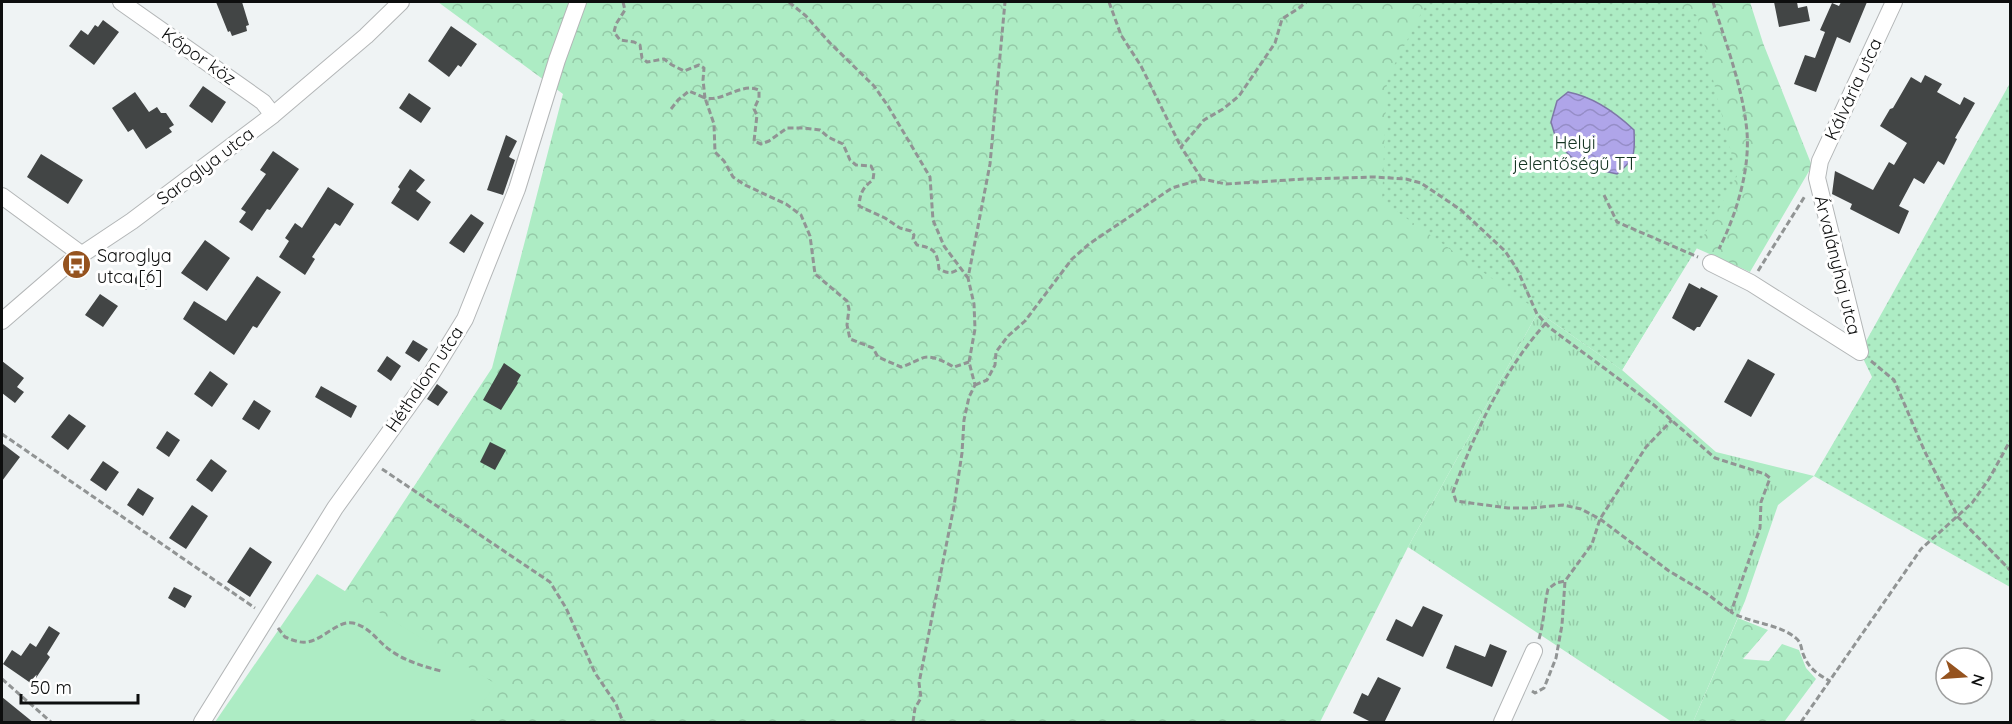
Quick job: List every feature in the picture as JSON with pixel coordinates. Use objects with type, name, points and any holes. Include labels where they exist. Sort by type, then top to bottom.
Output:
[{"type":"street","name":"Kőpor köz","points":[[121,2],[263,102],[273,115]]},
{"type":"street","name":"Saroglya utca","points":[[2,321],[81,254],[132,221],[273,115],[366,36],[400,2]]},
{"type":"street","name":"Héthalom utca","points":[[202,723],[335,508],[430,376],[465,319],[517,189],[578,2]]},
{"type":"street","name":"Kálvária utca","points":[[1816,178],[1820,161],[1894,2]]},
{"type":"street","name":"Árvalányhaj utca","points":[[1816,178],[1860,352]]},
{"type":"street","points":[[2,196],[81,254]]},
{"type":"street","points":[[1712,263],[1751,283],[1860,352]]},
{"type":"street","points":[[1502,723],[1534,651]]},
{"type":"path","points":[[623,2],[625,10],[614,32],[620,40],[640,45],[642,58],[647,63],[664,58],[684,71],[699,65],[704,68],[702,80],[705,99],[714,124],[715,152],[734,177],[786,204],[801,216],[810,236],[815,274],[847,301],[849,309],[847,325],[850,339],[873,348],[878,357],[901,368],[923,357],[937,358],[954,367],[969,362]]},
{"type":"path","points":[[789,2],[806,16],[874,86],[888,106],[930,177],[933,220],[944,246],[968,278]]},
{"type":"path","points":[[975,386],[969,362],[975,329],[974,304],[968,278],[990,164],[1005,2]]},
{"type":"path","points":[[1109,2],[1120,35],[1141,66],[1181,147],[1202,179]]},
{"type":"path","points":[[1181,147],[1204,120],[1239,96],[1275,43],[1282,19],[1306,2]]},
{"type":"path","points":[[1604,195],[1617,222],[1712,263],[1729,229],[1744,178],[1747,134],[1742,100],[1713,2]]},
{"type":"path","points":[[671,109],[689,91],[705,99],[718,98],[745,89],[759,90],[759,98],[754,109],[757,115],[754,141],[761,144],[787,128],[803,128],[820,130],[828,137],[843,144],[850,160],[856,165],[871,166],[874,172],[873,180],[860,194],[859,206],[900,228],[911,231],[917,245],[928,247],[938,255],[939,269],[947,273],[954,273],[960,268]]},
{"type":"path","points":[[913,723],[915,708],[921,698],[919,683],[954,506],[962,453],[964,420],[969,398],[975,386],[987,380],[995,365],[996,352],[1008,336],[1025,321],[1072,259],[1089,243],[1172,188],[1202,179],[1226,184],[1374,177],[1406,179],[1421,183],[1461,210],[1505,251],[1517,269],[1537,314],[1546,323],[1672,420],[1715,458],[1765,474],[1770,478],[1761,502],[1760,528],[1731,612]]},
{"type":"path","points":[[1751,283],[1816,178]]},
{"type":"path","points":[[1546,323],[1518,359],[1488,411],[1452,492],[1456,501],[1508,508],[1563,505],[1581,509],[1600,519],[1669,571],[1706,593],[1731,612],[1743,619],[1788,633],[1798,639],[1809,665],[1816,674],[1830,681]]},
{"type":"path","points":[[1860,352],[1894,380],[1924,452],[1958,517],[2010,570]]},
{"type":"path","points":[[1520,684],[1535,693],[1544,688],[1557,658],[1565,581],[1592,544],[1600,519],[1646,447],[1672,420]]},
{"type":"path","points":[[2,434],[245,601]]},
{"type":"path","points":[[1801,723],[1921,549],[1972,503],[1989,479],[2010,441]]},
{"type":"path","points":[[369,460],[550,582],[566,608],[595,674],[616,704],[623,723]]},
{"type":"path","points":[[1534,651],[1544,624],[1548,589],[1556,583],[1565,581]]},
{"type":"path","points":[[274,606],[279,632],[285,638],[312,641],[350,622],[364,627],[382,644],[411,662],[441,671]]},
{"type":"path","points":[[2,679],[51,723]]},
{"type":"green space","points":[[438,2],[1750,2],[1763,43],[1812,166],[1750,272],[1696,248],[1622,370],[1538,312],[1408,547],[1320,722],[248,722],[297,664],[492,368],[563,94]]},
{"type":"green space","name":"Helyi jelentőségű TT","points":[[1427,2],[1664,2],[1697,15],[1737,176],[1697,248],[1622,370],[1382,201],[1387,79]]},
{"type":"green space","points":[[2010,83],[2010,587],[1814,476],[1872,377],[1860,352]]},
{"type":"green space","points":[[1538,312],[1622,370],[1716,452],[1814,476],[1778,505],[1745,601],[1693,722],[1672,722],[1408,547]]},
{"type":"green space","points":[[317,574],[496,684],[469,722],[215,722]]},
{"type":"green space","points":[[1738,618],[1768,630],[1743,659],[1769,661],[1782,644],[1799,650],[1806,668],[1816,679],[1784,722],[1693,722]]},
{"type":"water","points":[[1568,92],[1604,106],[1634,130],[1633,155],[1628,164],[1617,174],[1590,168],[1571,157],[1557,142],[1551,122],[1557,101]]},
{"type":"building","points":[[216,2],[242,2],[249,25],[246,26],[247,31],[232,36],[230,31],[228,32]]},
{"type":"building","points":[[1774,2],[1797,2],[1798,8],[1807,6],[1810,21],[1779,27]]},
{"type":"building","points":[[1841,2],[1867,2],[1850,43],[1837,37],[1816,92],[1794,84],[1805,55],[1815,58],[1825,32],[1820,30],[1832,3],[1839,6]]},
{"type":"building","points":[[103,20],[119,32],[94,65],[69,46],[81,30],[88,35],[95,25],[98,27]]},
{"type":"building","points":[[451,26],[477,44],[461,67],[458,65],[449,77],[428,61]]},
{"type":"building","points":[[1925,75],[1942,84],[1937,92],[1960,105],[1964,97],[1975,103],[1955,138],[1957,139],[1944,165],[1938,161],[1924,184],[1914,178],[1899,206],[1909,211],[1899,234],[1850,209],[1852,204],[1832,194],[1835,171],[1873,190],[1889,162],[1894,165],[1907,143],[1880,126],[1911,77],[1921,83]]},
{"type":"building","points":[[203,86],[226,102],[212,123],[189,106]]},
{"type":"building","points":[[135,92],[149,112],[157,107],[161,113],[166,113],[174,125],[169,128],[172,132],[146,149],[133,129],[128,132],[112,108]]},
{"type":"building","points":[[409,93],[431,108],[421,123],[399,108]]},
{"type":"building","points":[[506,135],[517,141],[509,157],[515,160],[503,195],[487,190]]},
{"type":"building","points":[[273,151],[299,169],[252,231],[239,222],[246,212],[241,209],[266,174],[260,170]]},
{"type":"building","points":[[41,154],[83,180],[68,204],[27,177]]},
{"type":"building","points":[[410,169],[425,180],[416,191],[431,202],[418,221],[391,203]]},
{"type":"building","points":[[328,187],[354,204],[340,226],[335,223],[312,257],[315,259],[305,275],[279,257],[289,241],[285,238],[295,223],[302,228]]},
{"type":"building","points":[[471,214],[484,223],[464,253],[449,243]]},
{"type":"building","points":[[205,240],[230,258],[207,291],[181,273]]},
{"type":"building","points":[[140,270],[153,278],[146,290],[133,282]]},
{"type":"building","points":[[257,276],[281,292],[257,328],[253,326],[234,355],[183,319],[194,301],[226,321]]},
{"type":"building","points":[[1689,283],[1718,296],[1700,327],[1694,331],[1672,318]]},
{"type":"building","points":[[100,294],[118,306],[103,327],[85,315]]},
{"type":"building","points":[[413,340],[428,349],[419,362],[405,353]]},
{"type":"building","points":[[387,356],[401,366],[391,381],[377,371]]},
{"type":"building","points":[[1748,359],[1775,374],[1751,417],[1724,402]]},
{"type":"building","points":[[2,361],[24,378],[17,387],[24,392],[15,403],[2,393]]},
{"type":"building","points":[[504,363],[521,375],[501,410],[483,400]]},
{"type":"building","points":[[210,371],[228,384],[212,407],[194,394]]},
{"type":"building","points":[[437,384],[448,392],[438,406],[427,399]]},
{"type":"building","points":[[321,386],[357,406],[351,418],[315,397]]},
{"type":"building","points":[[254,400],[271,411],[259,430],[242,419]]},
{"type":"building","points":[[69,414],[86,426],[68,450],[51,437]]},
{"type":"building","points":[[167,431],[180,440],[169,457],[156,448]]},
{"type":"building","points":[[490,442],[506,450],[495,470],[480,462]]},
{"type":"building","points":[[3,444],[20,457],[2,481],[2,455]]},
{"type":"building","points":[[211,459],[227,471],[212,492],[196,480]]},
{"type":"building","points":[[103,461],[119,472],[106,491],[90,480]]},
{"type":"building","points":[[138,488],[154,498],[143,516],[127,505]]},
{"type":"building","points":[[192,505],[208,516],[186,549],[169,538]]},
{"type":"building","points":[[250,547],[272,562],[250,597],[227,582]]},
{"type":"building","points":[[174,587],[192,596],[185,608],[168,598]]},
{"type":"building","points":[[1423,606],[1443,615],[1423,657],[1386,640],[1396,619],[1412,627]]},
{"type":"building","points":[[49,626],[60,633],[47,654],[50,657],[32,684],[3,664],[12,650],[21,656],[30,643],[36,647]]},
{"type":"building","points":[[1490,644],[1507,651],[1492,687],[1446,668],[1455,645],[1485,657]]},
{"type":"building","points":[[1378,677],[1401,688],[1384,723],[1373,723],[1353,713],[1362,693],[1368,696]]},
{"type":"building","points":[[2,697],[34,723],[2,723]]},
{"type":"place","name":"Saroglya utca [6]","points":[[76,265]]}]
